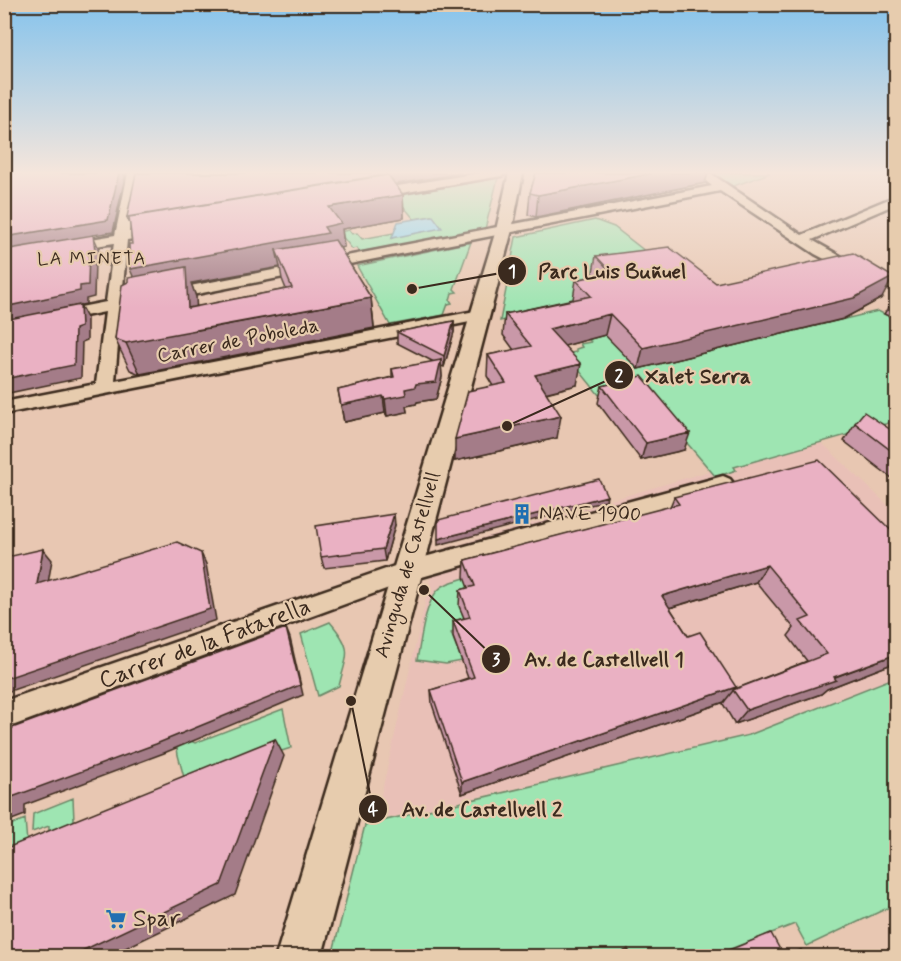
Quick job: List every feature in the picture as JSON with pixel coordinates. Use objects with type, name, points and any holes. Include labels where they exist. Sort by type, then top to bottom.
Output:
[{"type":"street","points":[[105,388],[125,218]]},
{"type":"street","name":"Avinguda de Castellvell","points":[[299,957],[405,572],[507,218]]},
{"type":"street","points":[[4,327],[566,218]]},
{"type":"street","points":[[766,218],[868,277],[897,287]]},
{"type":"street","points":[[801,240],[854,218]]},
{"type":"street","points":[[53,249],[167,230]]},
{"type":"street","name":"Carrer de Poboleda","points":[[4,408],[480,315]]},
{"type":"street","name":"Carrer de la Fatarella","points":[[4,715],[405,572],[723,484]]},
{"type":"shaded area","points":[[822,443],[896,513],[896,677],[749,735],[375,821],[437,551],[710,471],[716,477],[736,470],[733,467]]},
{"type":"green space","points":[[429,218],[488,218],[485,229],[360,252],[357,248],[352,249],[339,232],[349,230],[352,234],[357,233],[362,239],[394,233],[392,238]]},
{"type":"green space","points":[[595,220],[614,227],[659,262],[637,369],[878,311],[896,320],[896,421],[734,467],[736,470],[716,477],[640,388],[599,395],[566,354],[576,352],[576,349],[582,347],[580,344],[591,342],[559,308],[500,321],[516,237]]},
{"type":"green space","points":[[471,242],[454,289],[457,292],[452,293],[450,300],[452,303],[448,304],[444,315],[390,325],[357,266]]},
{"type":"green space","points":[[465,578],[474,602],[467,627],[451,633],[462,661],[446,664],[417,660],[424,624],[433,597],[438,590],[450,582]]},
{"type":"green space","points":[[330,622],[343,639],[346,646],[346,659],[339,686],[318,696],[301,634]]},
{"type":"green space","points":[[896,677],[896,904],[807,946],[795,924],[712,956],[332,956],[365,825],[749,735]]},
{"type":"green space","points":[[168,685],[191,741],[195,743],[283,709],[291,748],[266,756],[189,796],[178,755]]},
{"type":"green space","points":[[73,798],[75,843],[48,855],[49,826],[32,832],[33,814]]},
{"type":"green space","points":[[25,819],[27,843],[5,853],[5,827]]},
{"type":"water","points":[[434,218],[442,228],[392,238],[398,222]]},
{"type":"building","points":[[4,218],[109,218],[108,220],[4,237]]},
{"type":"building","points":[[129,218],[337,218],[341,223],[324,227],[328,233],[130,269],[129,244],[132,244]]},
{"type":"building","points":[[93,235],[95,250],[89,251],[88,285],[80,286],[80,291],[4,307],[4,250]]},
{"type":"building","points":[[335,240],[371,298],[126,343],[115,339],[122,285],[128,282],[128,278],[186,267],[188,308],[292,288],[276,250]]},
{"type":"building","points":[[669,247],[716,283],[853,253],[893,277],[854,298],[643,348],[610,314],[549,329],[581,364],[535,375],[561,416],[455,439],[468,391],[506,383],[488,355],[531,346],[505,314],[591,296],[576,280],[611,272],[596,256]]},
{"type":"building","points":[[80,305],[81,327],[75,329],[74,365],[4,379],[4,320]]},
{"type":"building","points":[[454,321],[444,356],[397,332]]},
{"type":"building","points":[[441,360],[436,382],[416,384],[415,387],[405,389],[406,395],[385,399],[383,396],[341,405],[338,390],[394,377],[392,369]]},
{"type":"building","points":[[642,376],[690,433],[646,443],[602,386]]},
{"type":"building","points":[[864,412],[897,434],[897,455],[855,423]]},
{"type":"building","points":[[819,460],[897,536],[897,654],[834,677],[836,680],[747,710],[733,690],[827,654],[800,621],[810,617],[767,565],[662,596],[688,636],[700,632],[736,687],[462,782],[431,690],[474,677],[453,621],[470,617],[460,590],[475,586],[465,560],[679,504],[674,497]]},
{"type":"building","name":"NAVE 1900","points":[[599,479],[607,496],[438,539],[438,520]]},
{"type":"building","points":[[394,514],[383,549],[321,557],[316,526]]},
{"type":"building","points":[[177,542],[201,553],[210,609],[4,679],[4,573],[7,557],[43,549],[37,584]]},
{"type":"building","points":[[286,628],[300,685],[156,744],[12,797],[12,808],[4,811],[4,731]]},
{"type":"building","points":[[275,739],[221,885],[69,957],[4,957],[4,849]]},
{"type":"building","points":[[771,933],[784,957],[712,957]]},
{"type":"building","points":[[628,949],[632,957],[614,957]]},
{"type":"building","points":[[801,950],[804,957],[791,957]]},
{"type":"place","name":"Parc Luis Buñuel","points":[[412,289]]},
{"type":"place","name":"Xalet Serra","points":[[507,426]]},
{"type":"place","name":"NAVE 1900","points":[[522,514]]},
{"type":"place","name":"Av. de Castellvell 1","points":[[424,590]]},
{"type":"place","name":"Av. de Castellvell 2","points":[[351,701]]},
{"type":"place","name":"Spar","points":[[116,919]]},
{"type":"district","name":"LA MINETA","points":[[92,259]]}]
